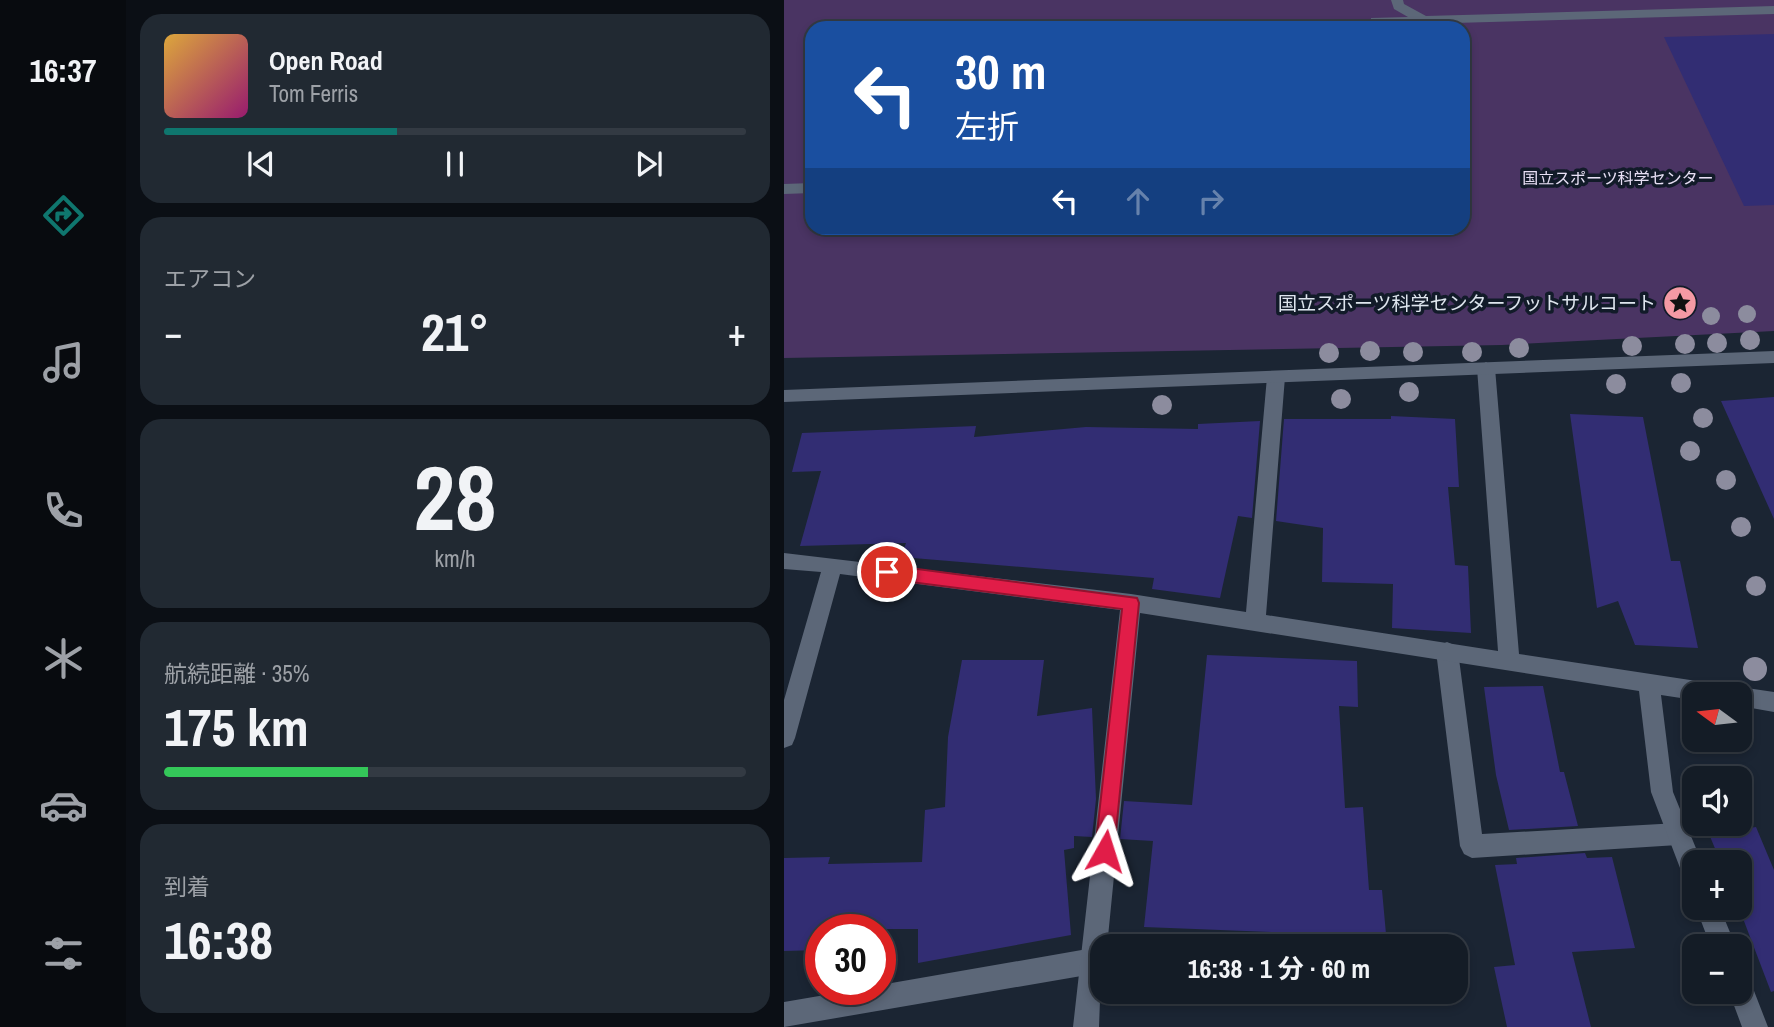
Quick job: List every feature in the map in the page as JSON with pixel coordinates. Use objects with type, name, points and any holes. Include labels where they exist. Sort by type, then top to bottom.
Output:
[{"type":"street","points":[[1396,0],[1398,6],[1424,20]]},
{"type":"street","points":[[1376,21],[1774,10]]},
{"type":"street","points":[[784,189],[805,188]]},
{"type":"street","points":[[784,396],[1774,357]]},
{"type":"street","points":[[1486,368],[1509,660]]},
{"type":"street","points":[[1255,622],[1276,377]]},
{"type":"street","points":[[784,561],[1131,603],[1682,688]]},
{"type":"street","points":[[784,738],[833,565]]},
{"type":"street","points":[[1096,934],[1131,603]]},
{"type":"street","points":[[1447,651],[1472,846],[1678,834]]},
{"type":"street","points":[[1649,683],[1662,792],[1685,850]]},
{"type":"street","points":[[1752,699],[1774,702]]},
{"type":"street","points":[[784,1015],[1090,962]]},
{"type":"street","points":[[1086,1027],[1090,989]]},
{"type":"street","points":[[1746,1004],[1755,1027]]},
{"type":"green space","name":"国立スポーツ科学センター","points":[[784,0],[1774,0],[1774,331],[1502,345],[784,358]]},
{"type":"building","points":[[1774,34],[1774,205],[1744,206],[1664,37]]},
{"type":"building","points":[[1774,397],[1774,519],[1721,401]]},
{"type":"building","points":[[1570,414],[1643,417],[1671,561],[1680,561],[1698,648],[1635,645],[1618,601],[1597,608]]},
{"type":"building","points":[[1391,416],[1455,419],[1459,487],[1448,487],[1455,565],[1468,566],[1471,633],[1392,628],[1393,584],[1322,582],[1323,528],[1276,521],[1284,419],[1391,419]]},
{"type":"building","points":[[1260,421],[1252,518],[1238,516],[1220,598],[1152,589],[1154,578],[901,557],[906,543],[800,546],[821,471],[792,472],[802,433],[976,426],[974,437],[1086,427],[1198,429],[1198,424]]},
{"type":"building","points":[[1207,655],[1357,661],[1358,707],[1339,706],[1345,808],[1363,807],[1369,890],[1382,890],[1386,934],[1271,934],[1144,927],[1153,841],[1120,839],[1124,801],[1192,805]]},
{"type":"building","points":[[962,660],[1044,660],[1037,716],[1092,708],[1096,799],[1092,837],[1074,836],[1074,848],[1064,850],[1071,935],[918,963],[918,929],[896,929],[896,914],[805,914],[805,950],[784,951],[784,858],[830,857],[828,864],[922,862],[925,810],[945,807],[948,737]]},
{"type":"building","points":[[1543,686],[1560,772],[1564,772],[1578,826],[1509,830],[1496,775],[1484,687]]},
{"type":"building","points":[[1756,827],[1774,870],[1774,991],[1771,992],[1752,942],[1752,934],[1749,934],[1744,920],[1752,920],[1752,850],[1716,850],[1710,836],[1752,836],[1752,828]]},
{"type":"building","points":[[1585,853],[1587,858],[1612,857],[1635,948],[1572,952],[1591,1027],[1507,1027],[1494,967],[1515,965],[1495,865],[1517,864],[1516,858]]},
{"type":"place","name":"国立スポーツ科学センターフットサルコート","points":[[1680,303]]},
{"type":"route","points":[[887,572],[1131,603],[1105,851]]}]
